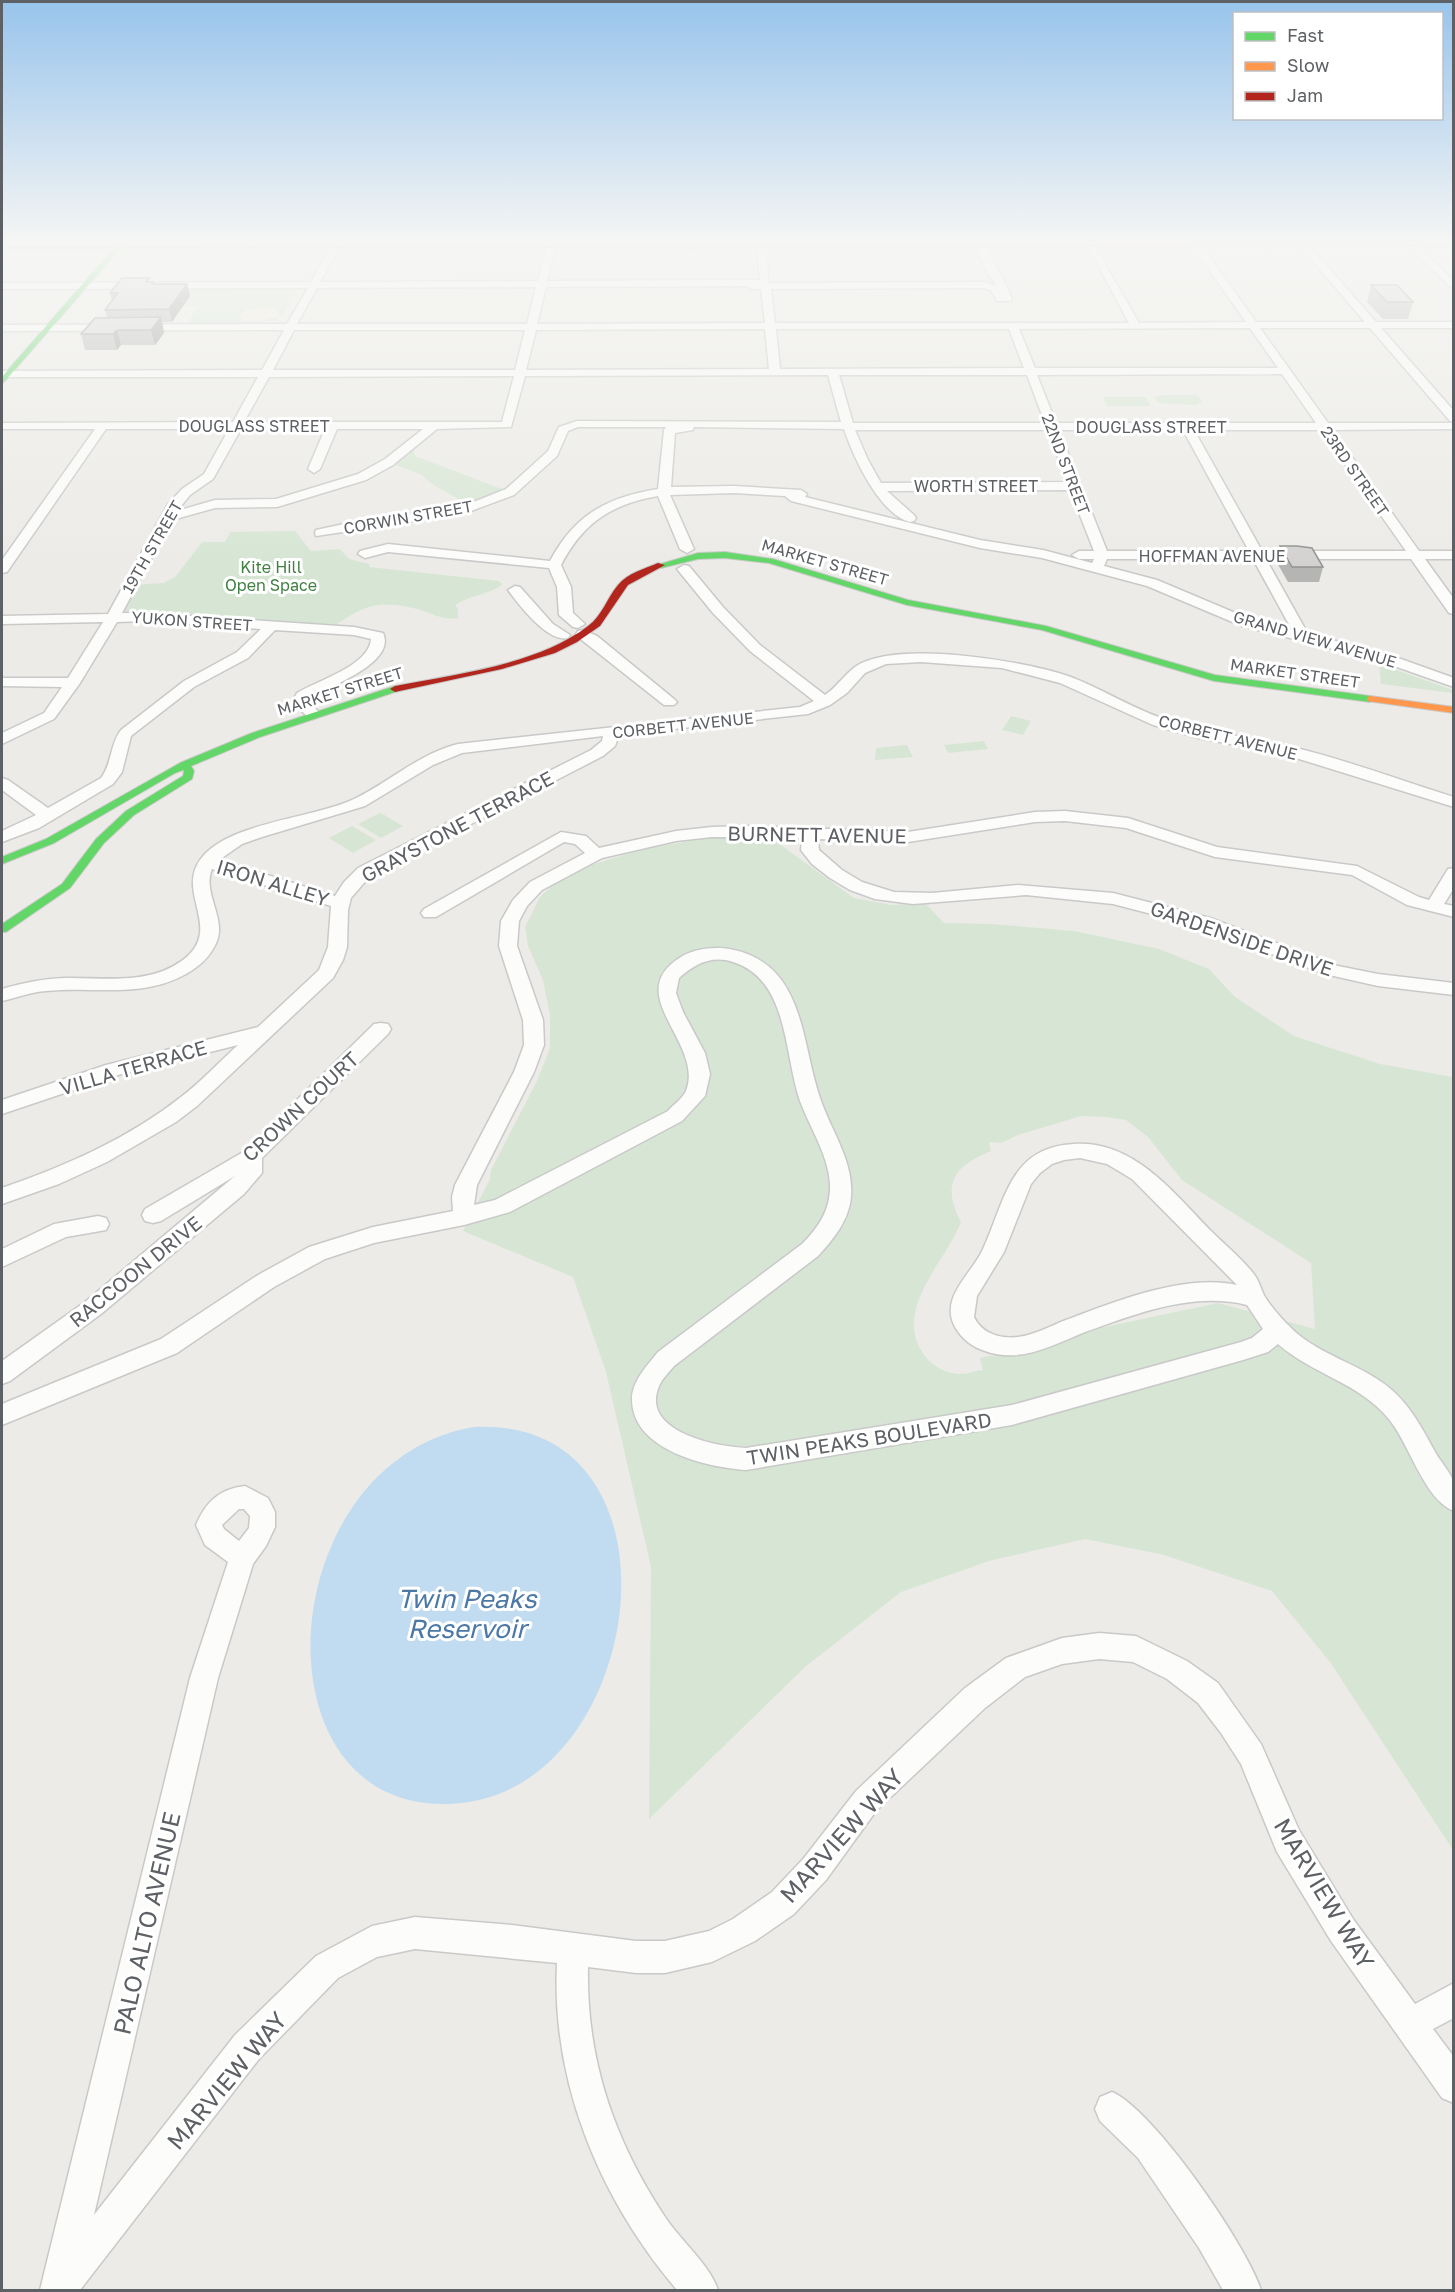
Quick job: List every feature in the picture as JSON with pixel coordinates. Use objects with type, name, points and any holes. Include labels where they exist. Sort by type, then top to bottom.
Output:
[{"type":"main road","points":[[3,377],[28,350]]},
{"type":"main road","name":"MARKET STREET","points":[[2,861],[51,841],[178,762],[256,735],[308,710],[368,687],[517,653],[581,629],[607,584],[618,573],[643,560],[687,549],[728,548],[777,555],[914,595],[1034,618],[1227,672],[1454,702]]},
{"type":"main road","name":"MARKET STREET","points":[[2,850],[55,827],[236,729],[537,656],[605,614],[621,587],[640,573],[677,560],[706,556],[736,556],[781,564],[907,602],[1029,624],[1214,678],[1454,710]]},
{"type":"main road","points":[[1359,698],[1403,714],[1454,722]]},
{"type":"main road","points":[[2,929],[66,886],[100,842],[130,813],[256,735]]},
{"type":"main road","points":[[177,786],[189,774],[178,762]]},
{"type":"street","name":"19TH STREET","points":[[2,739],[46,719],[73,683],[113,616],[174,504],[186,492],[209,476],[278,350]]},
{"type":"street","points":[[521,373],[527,350]]},
{"type":"street","points":[[773,350],[775,372]]},
{"type":"street","name":"22ND STREET","points":[[1022,350],[1075,486],[1100,562]]},
{"type":"street","name":"23RD STREET","points":[[1270,350],[1454,610]]},
{"type":"street","points":[[1394,350],[1454,419]]},
{"type":"street","points":[[832,371],[849,426],[866,468],[880,490],[910,518]]},
{"type":"street","points":[[3,377],[265,373],[1285,371]]},
{"type":"street","name":"DOUGLASS STREET","points":[[2,426],[507,425],[521,373]]},
{"type":"street","name":"DOUGLASS STREET","points":[[567,427],[577,424],[830,424],[849,426]]},
{"type":"street","points":[[168,518],[215,504],[277,504],[362,477],[389,462],[434,425]]},
{"type":"street","points":[[3,564],[103,426]]},
{"type":"street","points":[[314,469],[332,426]]},
{"type":"street","name":"DOUGLASS STREET","points":[[664,492],[670,430],[675,428],[1454,426]]},
{"type":"street","name":"CORWIN STREET","points":[[321,533],[367,523],[463,510],[510,492],[553,453],[562,429],[567,427]]},
{"type":"street","points":[[1187,427],[1304,639]]},
{"type":"street","name":"WORTH STREET","points":[[880,490],[1075,486]]},
{"type":"street","name":"GRAND VIEW AVENUE","points":[[554,565],[568,541],[616,502],[664,492],[752,490],[787,492],[861,506],[988,537],[1005,546]]},
{"type":"street","points":[[861,506],[880,500],[880,490]]},
{"type":"street","points":[[664,492],[664,498],[687,549]]},
{"type":"street","name":"GRAND VIEW AVENUE","points":[[787,492],[795,498],[969,541],[1100,562],[1247,623],[1382,657],[1454,683]]},
{"type":"street","points":[[364,554],[388,548],[554,565],[564,587],[566,615],[669,702]]},
{"type":"street","name":"HOFFMAN AVENUE","points":[[1100,562],[1258,555],[1454,555]]},
{"type":"street","points":[[684,568],[718,610],[755,648],[825,702]]},
{"type":"street","points":[[515,590],[548,627],[563,635]]},
{"type":"street","name":"YUKON STREET","points":[[2,620],[148,617],[376,634],[379,640],[372,657],[364,664],[299,699],[308,710]]},
{"type":"street","points":[[2,837],[48,816],[107,781],[114,772],[126,733],[161,703],[191,682],[254,648],[271,626]]},
{"type":"street","name":"CORBETT AVENUE","points":[[207,862],[236,840],[338,812],[361,802],[426,760],[451,750],[476,745],[794,713],[825,702],[842,690],[860,670],[884,660],[921,658],[1013,666],[1065,680],[1158,722],[1199,733],[1286,750],[1454,802]]},
{"type":"street","points":[[2,682],[73,683]]},
{"type":"street","name":"GRAYSTONE TERRACE","points":[[339,903],[350,884],[372,867],[597,753],[609,743],[612,732]]},
{"type":"street","points":[[2,783],[48,816]]},
{"type":"street","name":"BURNETT AVENUE","points":[[464,1217],[463,1197],[466,1185],[524,1072],[534,1045],[533,1020],[508,946],[510,921],[519,903],[536,886],[596,854],[676,836],[712,832],[908,837],[1035,817],[1101,818],[1144,828],[1215,852],[1358,871],[1413,901],[1454,912]]},
{"type":"street","name":"GARDENSIDE DRIVE","points":[[810,834],[811,852],[823,864],[853,884],[885,897],[931,900],[1021,890],[1101,897],[1185,916],[1293,957],[1350,975],[1390,984],[1454,989]]},
{"type":"street","points":[[429,913],[561,837],[580,840],[596,854]]},
{"type":"street","points":[[2,995],[45,985],[138,985],[155,981],[191,963],[203,951],[210,938],[211,930],[201,879],[207,862]]},
{"type":"street","name":"IRON ALLEY","points":[[207,862],[339,903]]},
{"type":"street","points":[[1433,908],[1454,873]]},
{"type":"street","points":[[2,1196],[79,1168],[170,1116],[190,1101],[320,982],[332,967],[338,952],[339,903]]},
{"type":"street","name":"TWIN PEAKS BOULEVARD","points":[[2,1415],[170,1346],[266,1281],[317,1253],[373,1235],[464,1217],[512,1202],[669,1120],[691,1102],[701,1085],[700,1067],[669,1003],[667,982],[674,971],[692,959],[713,955],[735,956],[761,966],[777,985],[794,1035],[809,1098],[838,1162],[842,1185],[834,1217],[823,1236],[795,1262],[666,1359],[649,1379],[644,1393],[645,1411],[658,1428],[676,1443],[708,1456],[746,1459],[989,1420],[1243,1352],[1260,1345],[1279,1330]]},
{"type":"street","name":"CROWN COURT","points":[[153,1215],[252,1156],[381,1029]]},
{"type":"street","name":"VILLA TERRACE","points":[[2,1107],[113,1070],[266,1031]]},
{"type":"street","points":[[1252,1298],[1220,1291],[1198,1293],[1102,1317],[1012,1348],[996,1346],[980,1339],[968,1328],[962,1314],[964,1300],[993,1252],[1025,1174],[1046,1157],[1077,1151],[1112,1157],[1145,1177],[1246,1280],[1252,1298],[1279,1330],[1299,1348],[1318,1360],[1360,1380],[1389,1402],[1406,1421],[1435,1475],[1454,1500]]},
{"type":"street","name":"RACCOON DRIVE","points":[[2,1374],[93,1308],[236,1188],[252,1173],[252,1156]]},
{"type":"street","points":[[2,1259],[62,1230],[98,1224]]},
{"type":"street","name":"PALO ALTO AVENUE","points":[[58,2290],[204,1678],[223,1613],[243,1558]]},
{"type":"street","name":"MARVIEW WAY","points":[[58,2290],[247,2047],[327,1967],[372,1942],[415,1933],[512,1941],[636,1957],[665,1957],[712,1946],[744,1930],[783,1903],[815,1869],[866,1801],[975,1698],[1016,1667],[1062,1651],[1099,1646],[1136,1649],[1177,1670],[1208,1693],[1251,1754],[1288,1841],[1342,1930],[1454,2086]]},
{"type":"street","points":[[573,1949],[573,2023],[592,2106],[610,2152],[632,2198],[660,2241],[700,2290]]},
{"type":"street","points":[[1410,2025],[1454,1999]]},
{"type":"street","points":[[1112,2109],[1150,2146],[1212,2235],[1243,2290]]},
{"type":"green space","points":[[1195,395],[1202,402],[1196,405],[1158,403],[1154,397]]},
{"type":"green space","points":[[1103,397],[1146,397],[1150,406],[1107,406]]},
{"type":"green space","points":[[408,448],[413,449],[415,456],[510,492],[473,507],[430,483],[422,475],[388,462]]},
{"type":"green space","name":"Kite Hill Open Space","points":[[295,531],[311,551],[340,549],[349,559],[369,564],[369,567],[499,581],[502,585],[455,605],[458,609],[458,618],[452,619],[419,609],[390,605],[363,609],[334,626],[123,611],[122,608],[133,585],[164,583],[176,576],[202,542],[225,542],[230,532]]},
{"type":"green space","points":[[1379,664],[1453,690],[1453,693],[1381,684]]},
{"type":"green space","points":[[1011,716],[1031,721],[1023,735],[1002,730]]},
{"type":"green space","points":[[984,741],[988,749],[948,753],[944,745]]},
{"type":"green space","points":[[907,745],[913,757],[875,760],[876,748]]},
{"type":"green space","points":[[381,813],[403,826],[381,838],[358,824]]},
{"type":"green space","points":[[352,826],[376,840],[353,853],[329,838]]},
{"type":"green space","points":[[712,837],[756,838],[778,843],[854,898],[892,905],[925,903],[944,923],[992,924],[1074,931],[1159,949],[1209,969],[1235,997],[1294,1036],[1380,1064],[1453,1077],[1453,1850],[1330,1662],[1272,1591],[1164,1555],[1085,1539],[989,1561],[901,1592],[805,1667],[649,1819],[651,1567],[606,1372],[573,1277],[463,1231],[490,1179],[491,1170],[537,1081],[550,1048],[550,1015],[543,980],[528,946],[525,927],[540,897],[559,879],[594,864],[644,849]],"holes":[[[1081,1116],[1126,1120],[1148,1137],[1182,1180],[1311,1263],[1315,1329],[1218,1303],[1095,1329],[1060,1343],[1015,1355],[980,1358],[983,1370],[956,1374],[936,1367],[925,1356],[916,1339],[914,1322],[917,1305],[924,1288],[961,1222],[952,1197],[952,1187],[960,1170],[991,1151],[989,1142],[1001,1143],[1018,1135]]]},
{"type":"water","name":"Twin Peaks Reservoir","points":[[474,1427],[544,1439],[591,1478],[616,1536],[620,1604],[606,1673],[573,1735],[525,1781],[461,1803],[392,1795],[345,1758],[318,1703],[311,1636],[323,1567],[355,1503],[406,1454]]},
{"type":"building","points":[[1280,546],[1312,548],[1323,567],[1292,567]]},
{"type":"traffic: fast","points":[[2,381],[29,350]]},
{"type":"traffic: fast","points":[[661,565],[698,556],[725,555],[770,561],[907,602],[1043,628],[1214,678],[1370,699]]},
{"type":"traffic: fast","points":[[2,861],[50,841],[171,771],[256,735],[395,689]]},
{"type":"traffic: fast","points":[[2,929],[66,886],[100,841],[130,813],[188,777],[189,771],[184,765]]},
{"type":"traffic: slow","points":[[1370,699],[1454,710]]},
{"type":"traffic: jam","points":[[395,689],[470,674],[526,660],[551,651],[574,640],[597,624],[617,592],[630,579],[661,565]]}]
